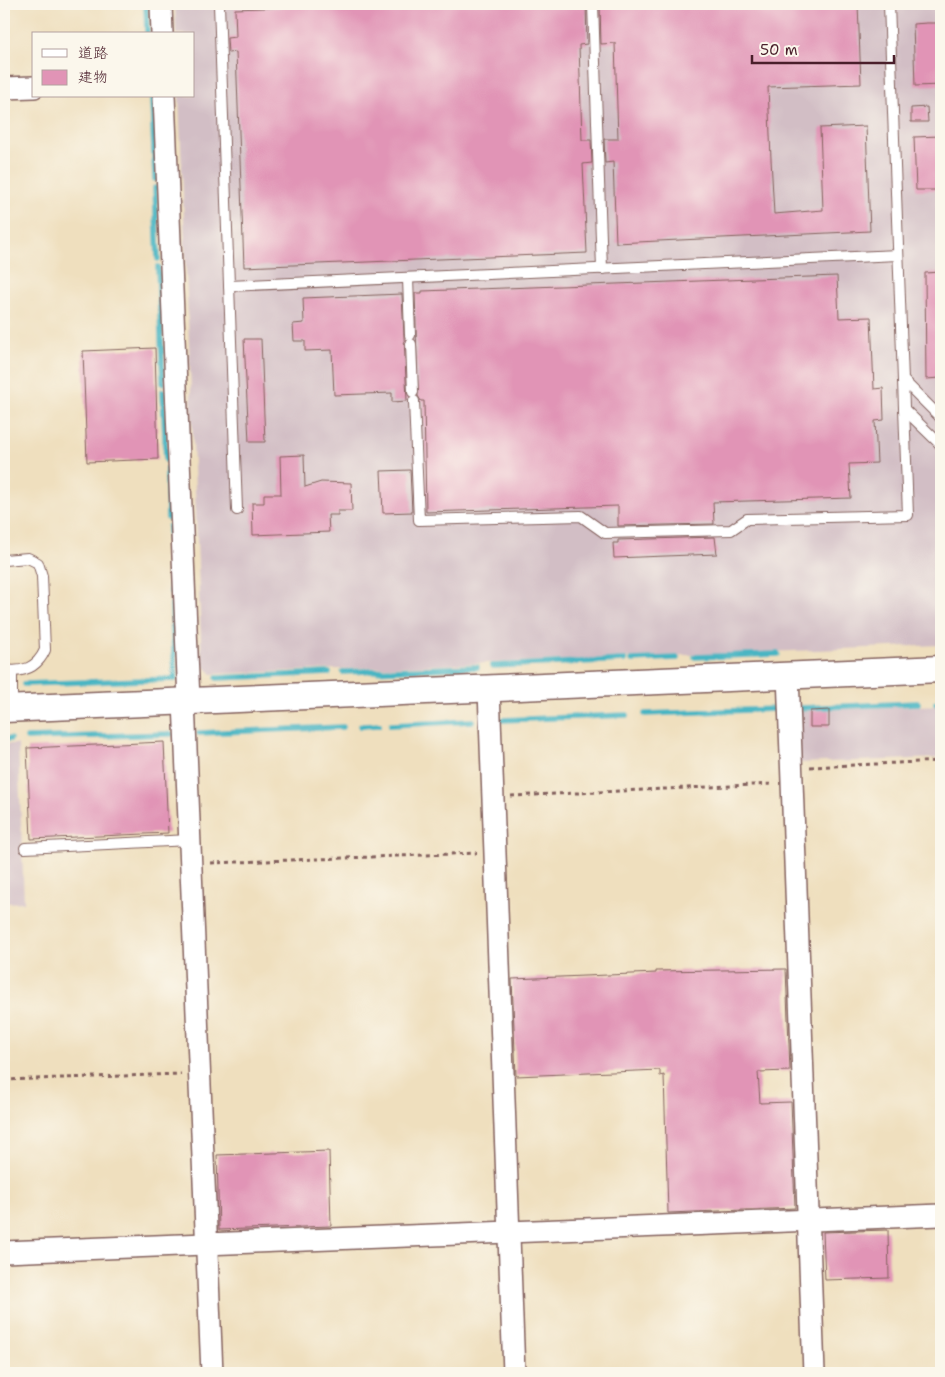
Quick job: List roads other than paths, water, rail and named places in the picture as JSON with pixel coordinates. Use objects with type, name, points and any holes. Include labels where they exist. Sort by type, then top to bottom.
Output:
[{"type":"street","points":[[161,4],[162,32]]},
{"type":"street","points":[[4,88],[32,87]]},
{"type":"street","points":[[164,98],[190,840],[212,1373]]},
{"type":"street","points":[[8,708],[489,690],[788,674],[941,669]]},
{"type":"street","points":[[788,674],[814,1373]]},
{"type":"street","points":[[489,690],[514,1373]]},
{"type":"street","points":[[4,1252],[941,1216]]},
{"type":"lane","points":[[219,4],[237,510]]},
{"type":"lane","points":[[592,4],[602,268]]},
{"type":"lane","points":[[408,278],[419,520],[581,516],[605,533],[731,530],[747,519],[908,515],[888,4]]},
{"type":"lane","points":[[229,286],[898,255]]},
{"type":"lane","points":[[903,380],[941,418]]},
{"type":"lane","points":[[904,409],[941,445]]},
{"type":"lane","points":[[4,560],[28,558],[38,564],[42,576],[45,650],[40,662],[24,670],[8,671],[8,708]]},
{"type":"lane","points":[[25,848],[190,840]]},
{"type":"waterway","points":[[146,4],[147,32]]},
{"type":"waterway","points":[[152,99],[155,179]]},
{"type":"waterway","points":[[155,188],[158,259]]},
{"type":"waterway","points":[[158,267],[163,383]]},
{"type":"waterway","points":[[163,391],[166,460]]},
{"type":"waterway","points":[[167,469],[168,518]]},
{"type":"waterway","points":[[169,527],[171,592]]},
{"type":"waterway","points":[[24,684],[175,679],[172,605]]},
{"type":"waterway","points":[[695,657],[778,654]]},
{"type":"waterway","points":[[632,660],[677,658]]},
{"type":"waterway","points":[[492,666],[625,660]]},
{"type":"waterway","points":[[343,672],[477,667]]},
{"type":"waterway","points":[[217,678],[329,673]]},
{"type":"waterway","points":[[936,703],[941,702]]},
{"type":"waterway","points":[[800,708],[918,703]]},
{"type":"waterway","points":[[645,714],[777,709]]},
{"type":"waterway","points":[[501,720],[627,715]]},
{"type":"waterway","points":[[391,725],[472,721]]},
{"type":"waterway","points":[[361,726],[379,725]]},
{"type":"waterway","points":[[199,733],[343,727]]},
{"type":"waterway","points":[[27,738],[171,734]]},
{"type":"waterway","points":[[4,739],[10,739]]}]
